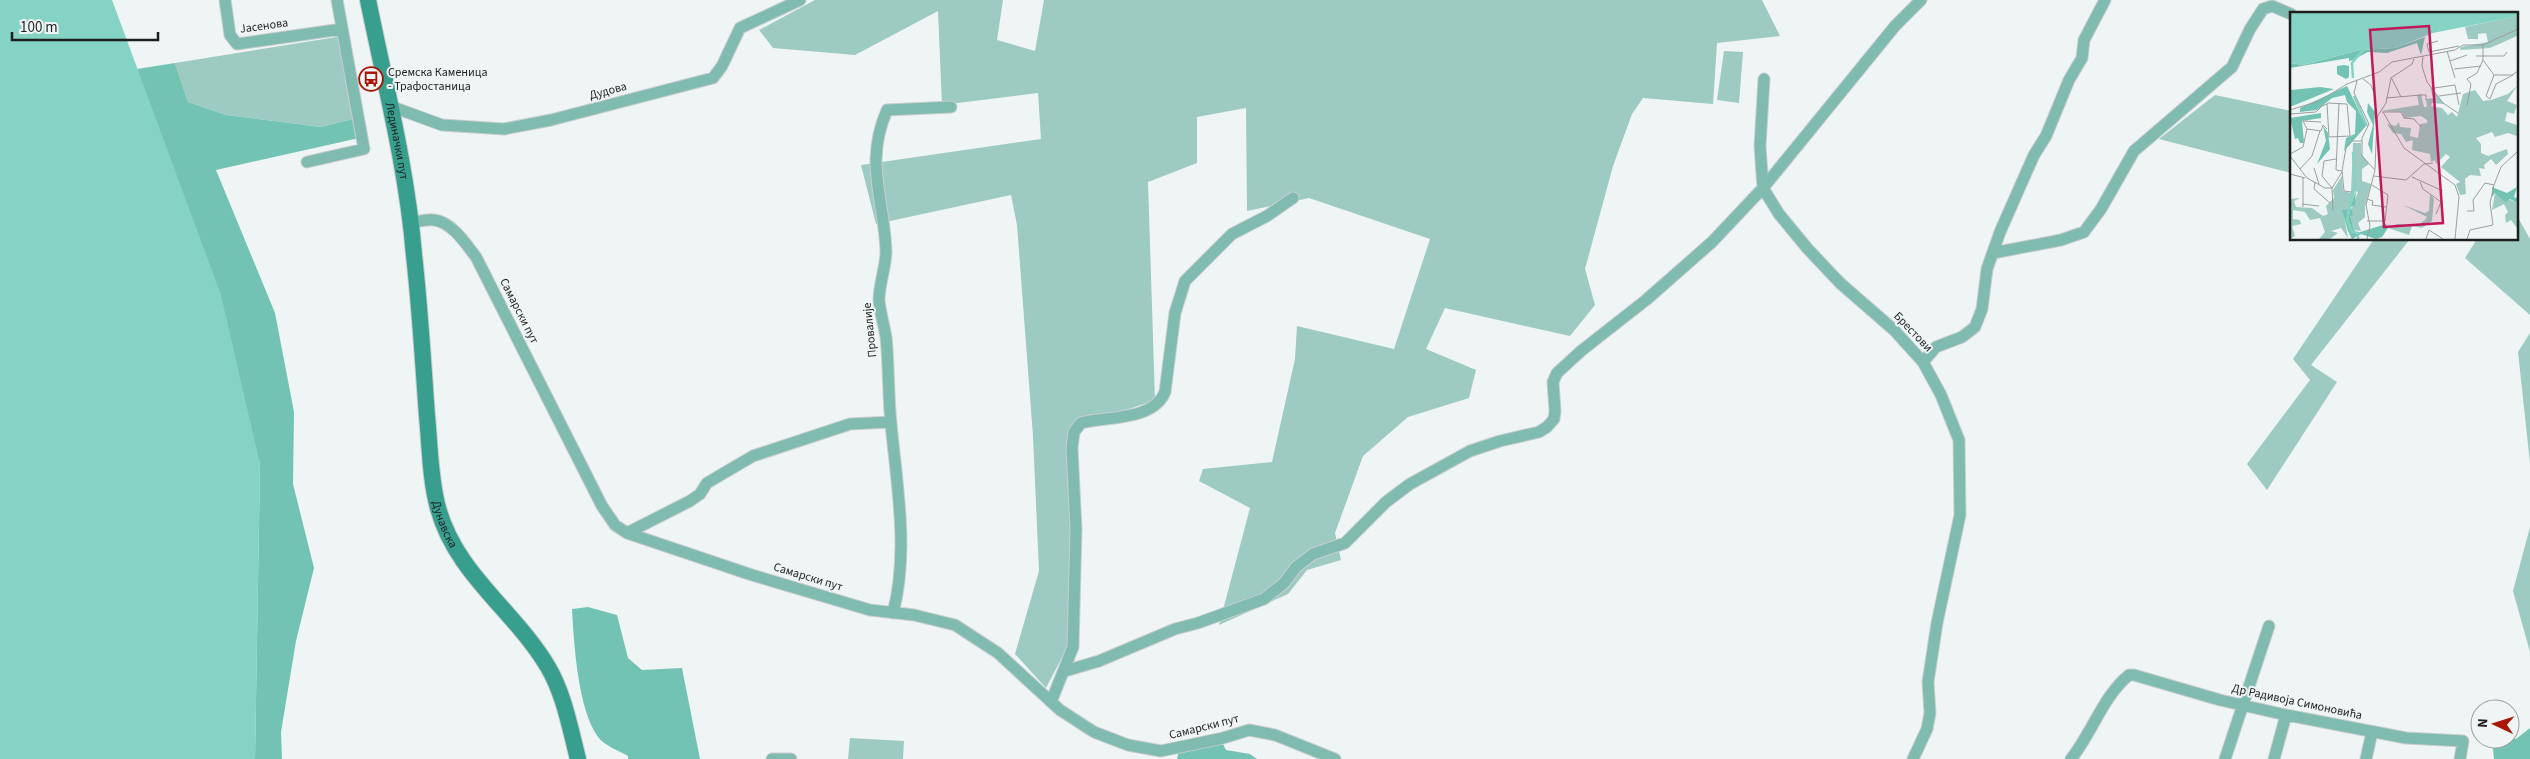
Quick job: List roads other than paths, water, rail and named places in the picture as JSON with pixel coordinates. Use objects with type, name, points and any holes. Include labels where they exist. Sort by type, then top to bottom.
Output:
[{"type":"main road","name":"Лединачки пут","points":[[368,0],[390,106],[414,252]]},
{"type":"main road","name":"Дунавска","points":[[414,252],[430,451],[438,509],[446,530],[471,574],[517,627],[548,667],[564,705],[578,759]]},
{"type":"street","name":"Јасенова","points":[[225,0],[230,35],[237,44],[342,29]]},
{"type":"street","points":[[307,162],[364,149],[336,0]]},
{"type":"street","name":"Дудова","points":[[390,106],[442,125],[474,128],[504,129],[551,120],[713,78],[722,66],[740,28],[800,0]]},
{"type":"street","points":[[1065,671],[1099,661],[1175,629],[1198,624],[1264,599],[1284,583],[1296,567],[1313,554],[1345,543],[1386,502],[1410,484],[1470,451],[1500,441],[1539,432],[1547,427],[1554,419],[1553,382],[1557,373],[1581,351],[1646,300],[1712,242],[1763,188],[1800,141],[1844,92],[1895,26],[1921,0]]},
{"type":"street","points":[[1923,362],[1936,347],[1962,337],[1975,326],[1982,309],[1987,269],[1993,253],[2030,163],[2046,136],[2069,80],[2082,58],[2084,40],[2105,0]]},
{"type":"street","points":[[1993,253],[2062,240],[2084,232],[2101,209],[2134,151],[2232,67],[2250,29],[2263,9],[2272,6],[2290,14]]},
{"type":"street","name":"Брестови","points":[[1764,79],[1760,146],[1763,188],[1779,214],[1807,248],[1840,283],[1894,330],[1923,362],[1940,395],[1959,440],[1960,515],[1930,670],[1928,698],[1930,713],[1927,729],[1913,759]]},
{"type":"street","name":"Провалије","points":[[893,613],[898,594],[899,502],[891,422],[886,337],[879,298],[886,251],[874,164],[876,146],[887,110],[951,107]]},
{"type":"street","points":[[1051,702],[1073,647],[1075,627],[1076,529],[1072,466],[1074,432],[1081,423],[1144,412],[1159,404],[1164,392],[1175,313],[1185,281],[1232,234],[1242,227],[1267,216],[1293,198]]},
{"type":"street","name":"Самарски пут","points":[[410,223],[435,220],[451,228],[476,256],[602,506],[616,525],[627,533],[827,598],[870,610],[935,619],[955,625],[998,653],[1051,702],[1094,732],[1136,746],[1160,751],[1223,738],[1249,730],[1275,735],[1335,759]]},
{"type":"street","points":[[627,533],[690,501],[700,494],[707,483],[754,456],[850,424],[891,422]]},
{"type":"street","points":[[2225,759],[2269,626]]},
{"type":"street","name":"Др Радивоја Симоновића","points":[[2071,759],[2083,744],[2112,694],[2129,675],[2242,705],[2372,732],[2406,738],[2463,741],[2460,759]]},
{"type":"street","points":[[2274,759],[2286,715]]},
{"type":"street","points":[[2366,759],[2372,732]]},
{"type":"street","points":[[772,759],[791,759]]},
{"type":"place","name":"Сремска Каменица - Трафостаница","points":[[371,79]]}]
